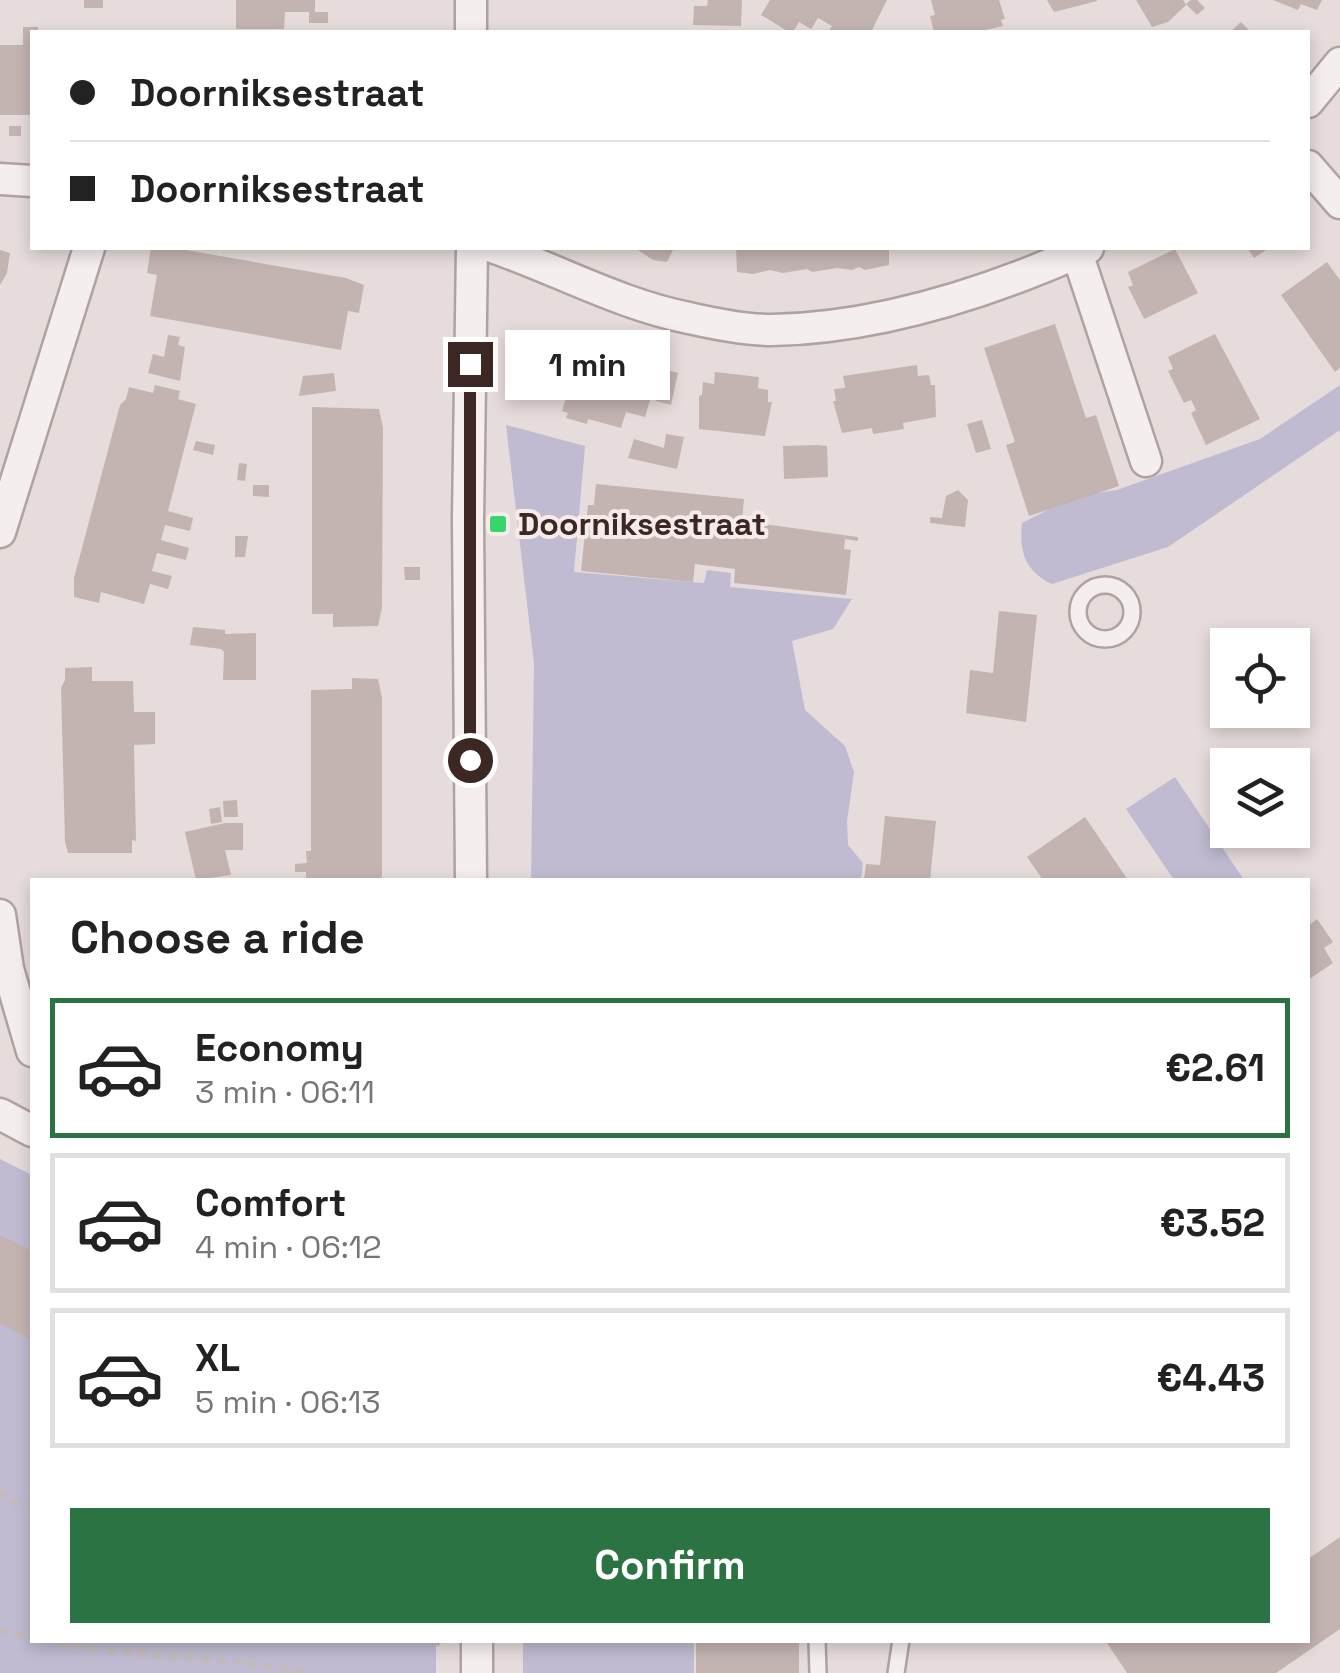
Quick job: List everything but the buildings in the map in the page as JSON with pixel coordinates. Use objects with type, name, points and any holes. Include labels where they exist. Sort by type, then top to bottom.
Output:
[{"type":"street","points":[[471,0],[471,30]]},
{"type":"street","points":[[1310,100],[1340,63]]},
{"type":"street","points":[[1310,168],[1340,202]]},
{"type":"street","points":[[0,179],[30,181]]},
{"type":"street","points":[[0,532],[88,250]]},
{"type":"street","points":[[471,878],[468,520],[472,250]]},
{"type":"street","points":[[499,250],[670,313],[768,330],[845,324],[913,309],[983,290],[1083,250],[1146,461]]},
{"type":"street","points":[[0,915],[8,969],[30,1044]]},
{"type":"street","points":[[0,1114],[30,1121]]},
{"type":"street","points":[[476,1643],[477,1673]]},
{"type":"lane","points":[[818,1643],[818,1673]]},
{"type":"lane","points":[[896,1673],[901,1643]]},
{"type":"path","points":[[0,1491],[13,1502],[30,1508]]},
{"type":"path","points":[[0,1630],[30,1638]]},
{"type":"path","points":[[56,1643],[97,1652],[269,1665],[309,1673]]},
{"type":"path","points":[[139,1655],[145,1643]]},
{"type":"shaded area","points":[[1340,385],[1340,430],[1168,547],[1052,584],[1030,567],[1022,543],[1022,523],[1075,496],[1117,490],[1260,439]]},
{"type":"shaded area","points":[[506,425],[585,446],[574,572],[704,583],[707,570],[731,573],[730,587],[852,599],[833,629],[792,641],[805,710],[845,746],[854,772],[848,845],[863,863],[861,878],[531,878],[534,663]]},
{"type":"shaded area","points":[[1175,777],[1210,829],[1210,848],[1223,848],[1243,878],[1173,878],[1126,809]]},
{"type":"shaded area","points":[[0,1159],[30,1174],[30,1643],[436,1643],[436,1673],[0,1673]]},
{"type":"shaded area","points":[[523,1643],[694,1643],[694,1673],[523,1673]]},
{"type":"place","name":"Doorniksestraat","points":[[498,524]]},
{"type":"route","points":[[470,364],[470,760]]}]
